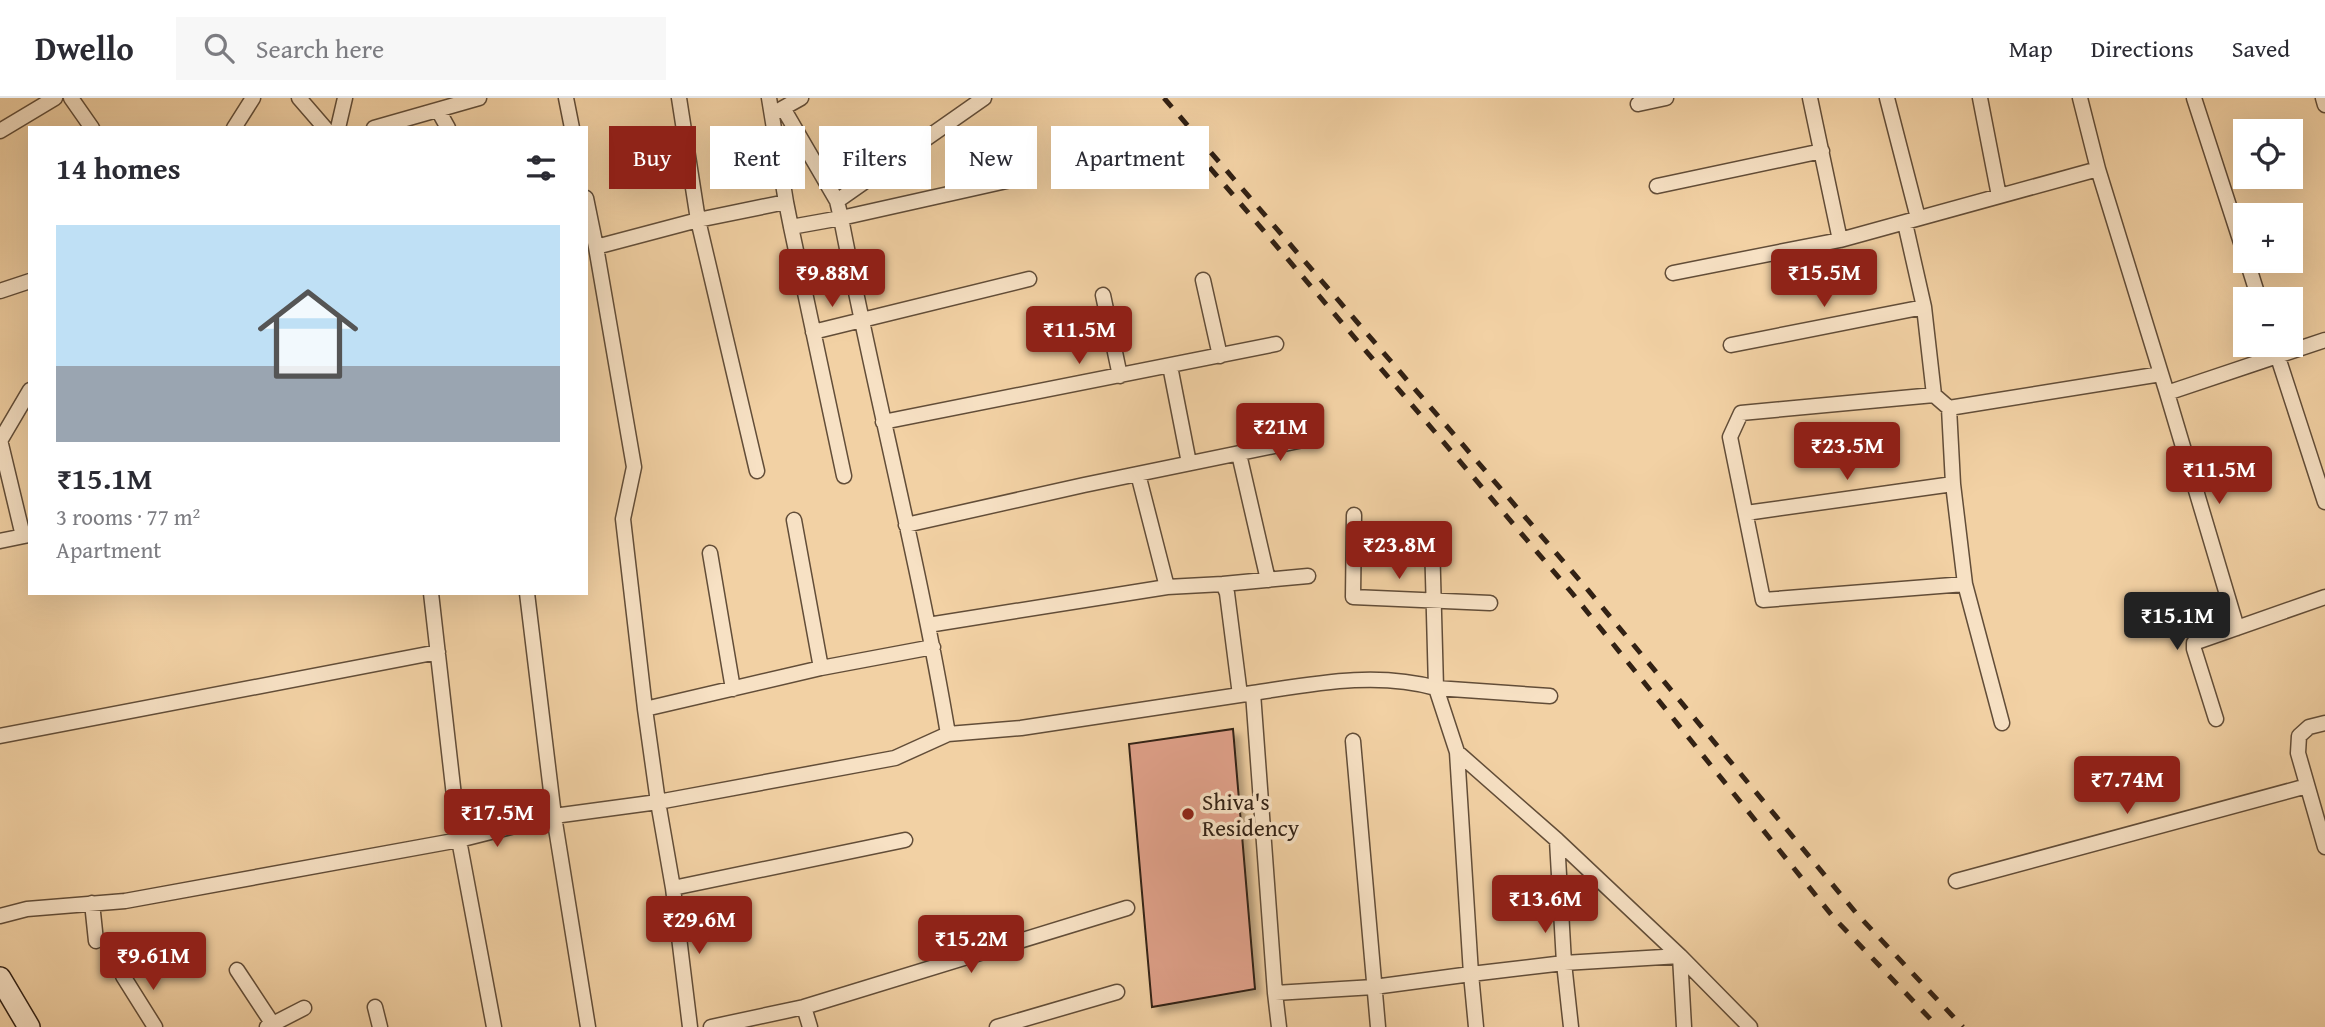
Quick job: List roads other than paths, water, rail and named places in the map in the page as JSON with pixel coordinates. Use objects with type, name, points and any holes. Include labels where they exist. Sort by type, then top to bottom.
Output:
[{"type":"street","points":[[0,131],[55,98]]},
{"type":"street","points":[[71,98],[91,126]]},
{"type":"street","points":[[235,126],[253,98]]},
{"type":"street","points":[[299,98],[323,126]]},
{"type":"street","points":[[338,126],[345,98]]},
{"type":"street","points":[[381,126],[479,98]]},
{"type":"street","points":[[566,98],[572,126]]},
{"type":"street","points":[[678,98],[698,220],[757,471]]},
{"type":"street","points":[[769,98],[837,201],[860,319],[933,647],[948,734]]},
{"type":"street","points":[[777,111],[801,98]]},
{"type":"street","points":[[837,201],[984,98]]},
{"type":"street","points":[[1638,104],[1666,98]]},
{"type":"street","points":[[1810,98],[1840,240]]},
{"type":"street","points":[[1887,98],[1912,220],[1934,395],[1949,408],[1953,484],[1965,584],[2001,723]]},
{"type":"street","points":[[1980,98],[1998,196]]},
{"type":"street","points":[[2080,98],[2098,169],[2237,628]]},
{"type":"street","points":[[2194,98],[2233,218]]},
{"type":"street","points":[[2323,98],[2325,105]]},
{"type":"street","points":[[438,110],[447,126]]},
{"type":"street","points":[[777,111],[786,202],[844,476]]},
{"type":"street","points":[[1657,186],[1822,151]]},
{"type":"street","points":[[1673,273],[1840,240],[2098,169]]},
{"type":"street","points":[[791,227],[971,189]]},
{"type":"street","points":[[596,247],[698,220],[786,202]]},
{"type":"street","points":[[588,208],[634,467],[623,519],[645,709],[673,888],[690,1027]]},
{"type":"street","points":[[813,332],[1029,279]]},
{"type":"street","points":[[1203,280],[1220,356]]},
{"type":"street","points":[[0,290],[28,282]]},
{"type":"street","points":[[1103,295],[1120,376]]},
{"type":"street","points":[[1731,345],[1924,307]]},
{"type":"street","points":[[2303,344],[2325,340]]},
{"type":"street","points":[[883,422],[1276,344]]},
{"type":"street","points":[[2167,393],[2258,357]]},
{"type":"street","points":[[2278,357],[2325,502]]},
{"type":"street","points":[[1170,366],[1189,463]]},
{"type":"street","points":[[1949,408],[2161,374]]},
{"type":"street","points":[[0,541],[26,535],[0,441],[28,393]]},
{"type":"street","points":[[1934,395],[1741,413],[1730,438],[1763,600],[1965,584]]},
{"type":"street","points":[[906,525],[1313,438]]},
{"type":"street","points":[[1239,454],[1268,580]]},
{"type":"street","points":[[1138,474],[1167,587]]},
{"type":"street","points":[[1746,513],[1953,484]]},
{"type":"street","points":[[1354,515],[1353,597],[1490,603]]},
{"type":"street","points":[[794,520],[821,668]]},
{"type":"street","points":[[1432,540],[1436,688],[1457,752],[1476,1027]]},
{"type":"street","points":[[710,553],[733,689]]},
{"type":"street","points":[[928,625],[1167,587],[1308,576]]},
{"type":"street","points":[[1223,584],[1246,694],[1279,1027]]},
{"type":"street","points":[[431,595],[459,841],[494,1027]]},
{"type":"street","points":[[527,595],[554,816],[588,1027]]},
{"type":"street","points":[[2216,719],[2194,643],[2325,597]]},
{"type":"street","points":[[645,709],[821,668],[933,647]]},
{"type":"street","points":[[0,736],[438,652]]},
{"type":"street","points":[[0,916],[27,909],[125,901],[459,841],[554,816],[658,802],[895,758],[948,734],[1021,727],[1345,679],[1416,682],[1436,688],[1550,696]]},
{"type":"street","points":[[2325,723],[2309,727],[2299,736],[2298,753],[2325,848]]},
{"type":"street","points":[[1353,741],[1378,1027]]},
{"type":"street","points":[[1457,752],[1557,840],[1751,1027]]},
{"type":"street","points":[[1956,881],[2307,786]]},
{"type":"street","points":[[1557,840],[1564,963],[1572,1027]]},
{"type":"street","points":[[673,888],[905,841]]},
{"type":"street","points":[[92,903],[96,941]]},
{"type":"street","points":[[711,1027],[804,1007],[1128,908]]},
{"type":"street","points":[[1275,993],[1374,987],[1564,963],[1680,956]]},
{"type":"street","points":[[1680,956],[1684,1027]]},
{"type":"street","points":[[237,970],[270,1025],[304,1008]]},
{"type":"street","points":[[122,975],[155,1027]]},
{"type":"street","points":[[0,978],[29,1027]]},
{"type":"street","points":[[997,1027],[1117,992]]},
{"type":"street","points":[[375,1007],[380,1027]]},
{"type":"street","points":[[804,1007],[810,1027]]},
{"type":"railway","points":[[1164,98],[1588,590],[1857,914],[1963,1027]]},
{"type":"railway","points":[[1209,167],[1572,593],[1834,918],[1938,1027]]},
{"type":"place","name":"Shiva's Residency","points":[[1188,814]]}]
